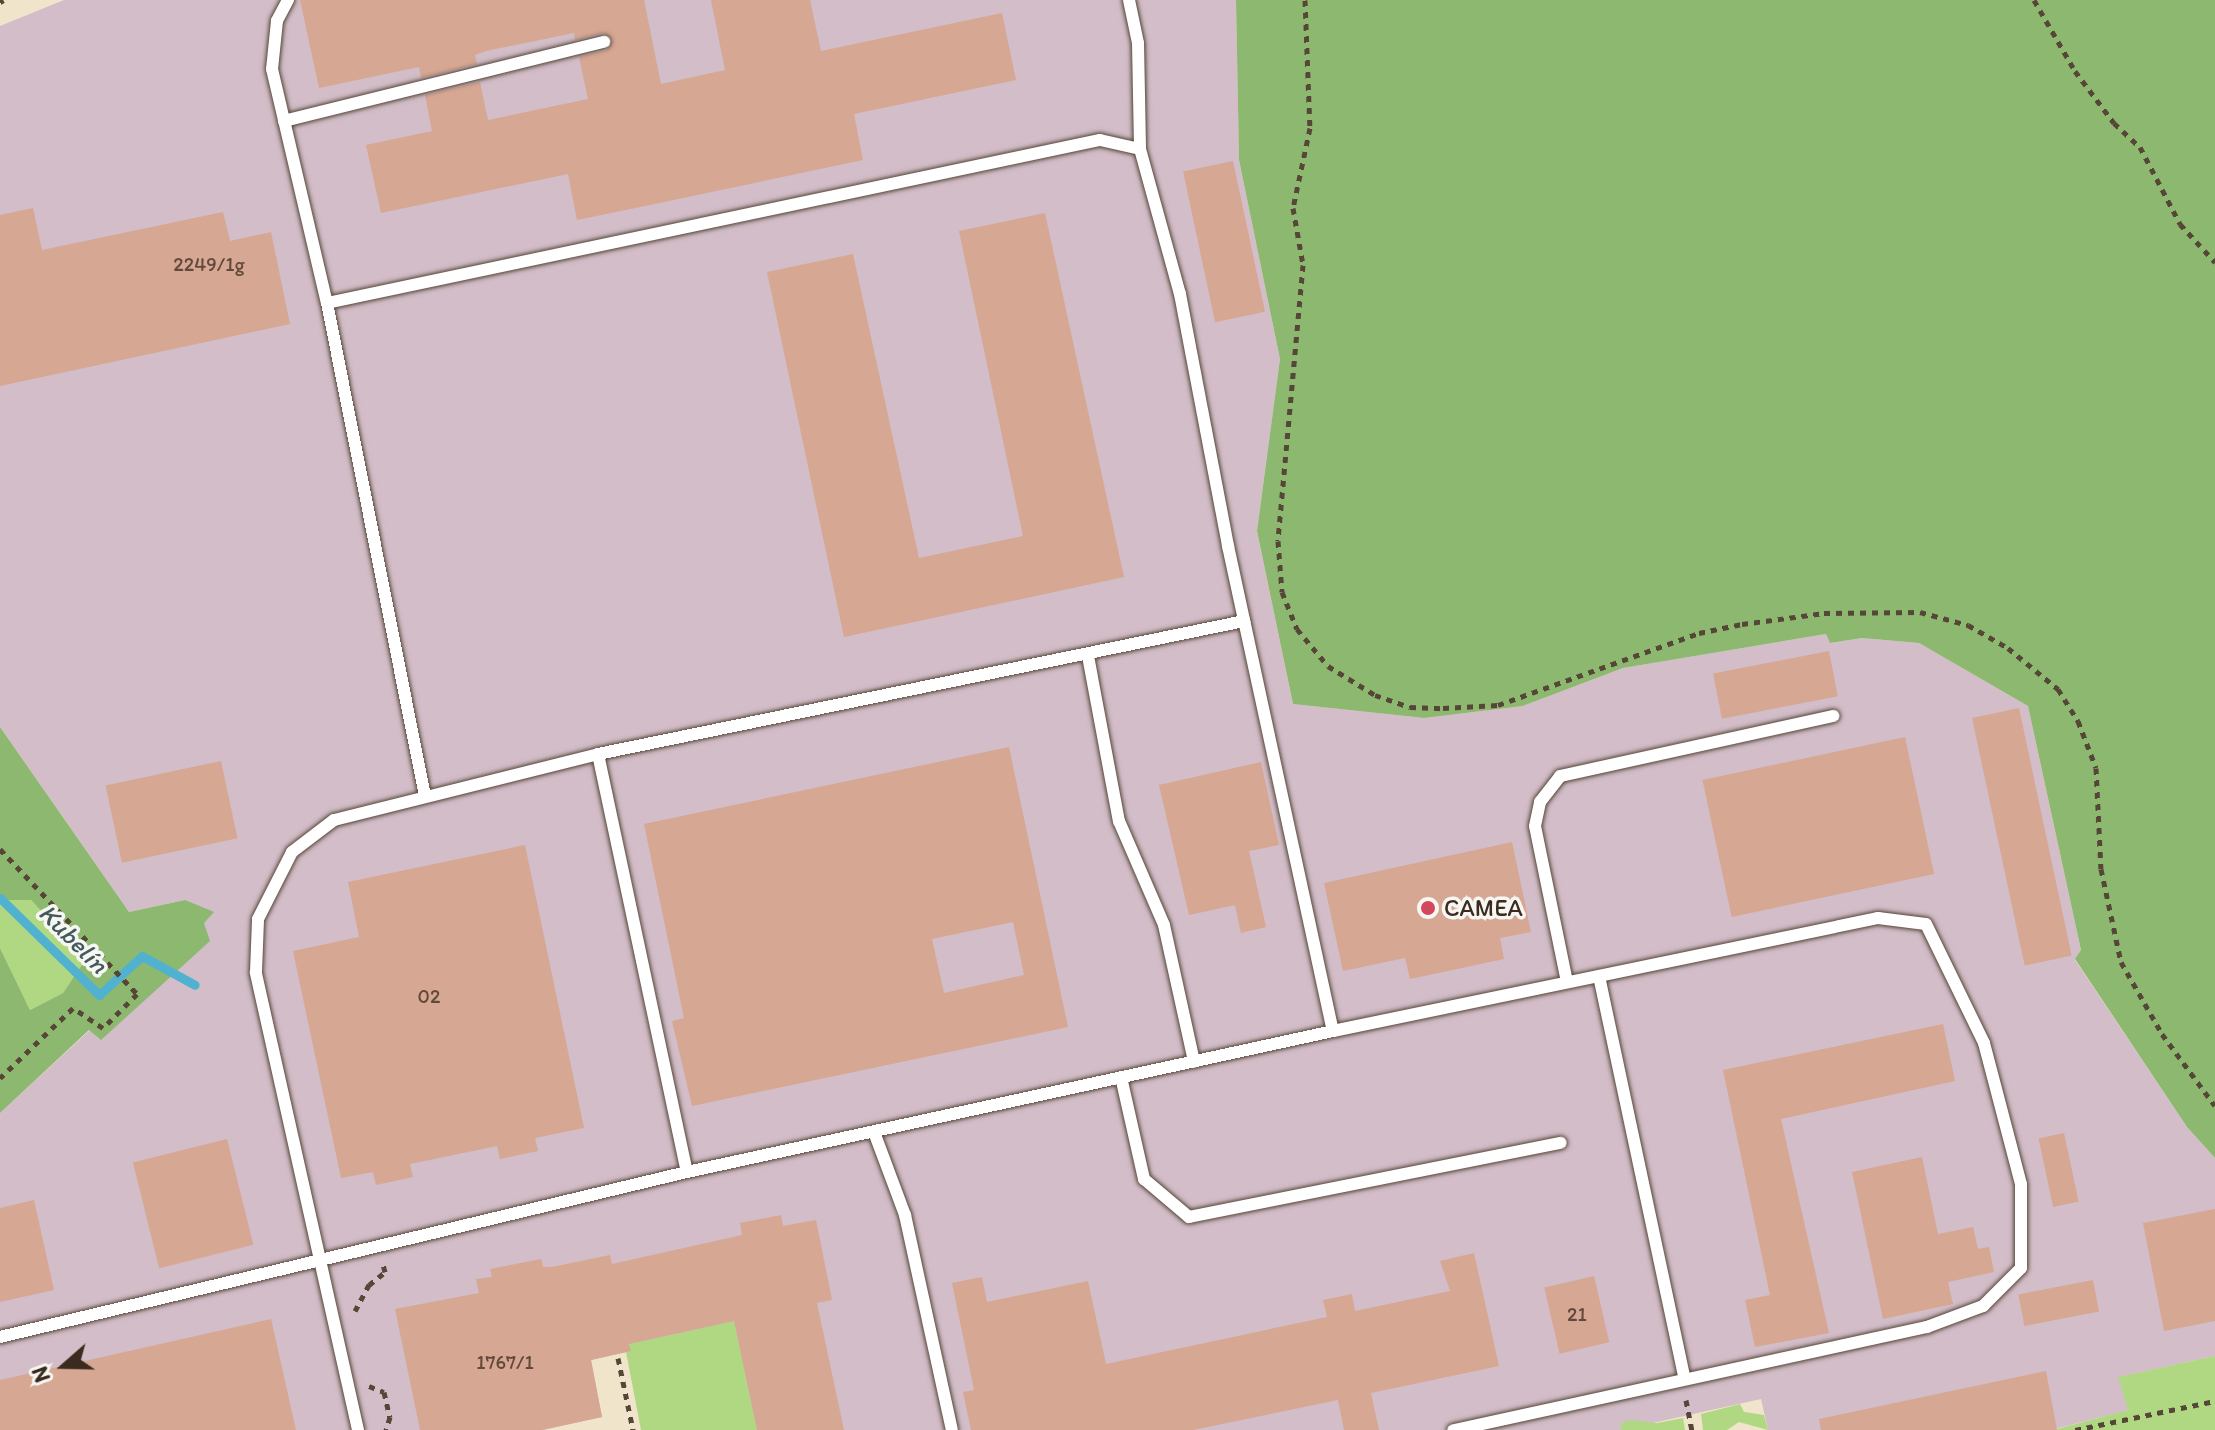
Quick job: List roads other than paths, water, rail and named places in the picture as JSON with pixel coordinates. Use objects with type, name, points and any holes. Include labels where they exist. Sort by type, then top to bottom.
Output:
[{"type":"lane","points":[[288,0],[277,21],[272,69],[327,303],[425,796]]},
{"type":"lane","points":[[1129,0],[1138,43],[1140,149],[1180,294],[1244,621],[1333,1031]]},
{"type":"lane","points":[[284,121],[604,42]]},
{"type":"lane","points":[[327,303],[1100,140],[1140,149]]},
{"type":"lane","points":[[358,1430],[256,972],[258,919],[292,852],[334,820],[598,754],[1088,656],[1244,621]]},
{"type":"lane","points":[[1088,656],[1119,821],[1164,925],[1194,1062]]},
{"type":"lane","points":[[1567,982],[1535,826],[1540,802],[1560,776],[1833,716]]},
{"type":"lane","points":[[598,754],[687,1172]]},
{"type":"lane","points":[[0,1337],[687,1172],[1333,1031],[1878,918],[1926,924],[1984,1043],[2021,1184],[2021,1268],[1983,1306],[1927,1327],[1453,1430]]},
{"type":"lane","points":[[1599,976],[1685,1379]]},
{"type":"lane","points":[[1121,1077],[1144,1179],[1189,1217],[1561,1143]]},
{"type":"lane","points":[[874,1132],[905,1215],[952,1430]]},
{"type":"waterway","name":"Kubelín","points":[[0,898],[99,995],[142,956],[195,985]]},
{"type":"place","name":"CAMEA","points":[[1428,908]]}]
